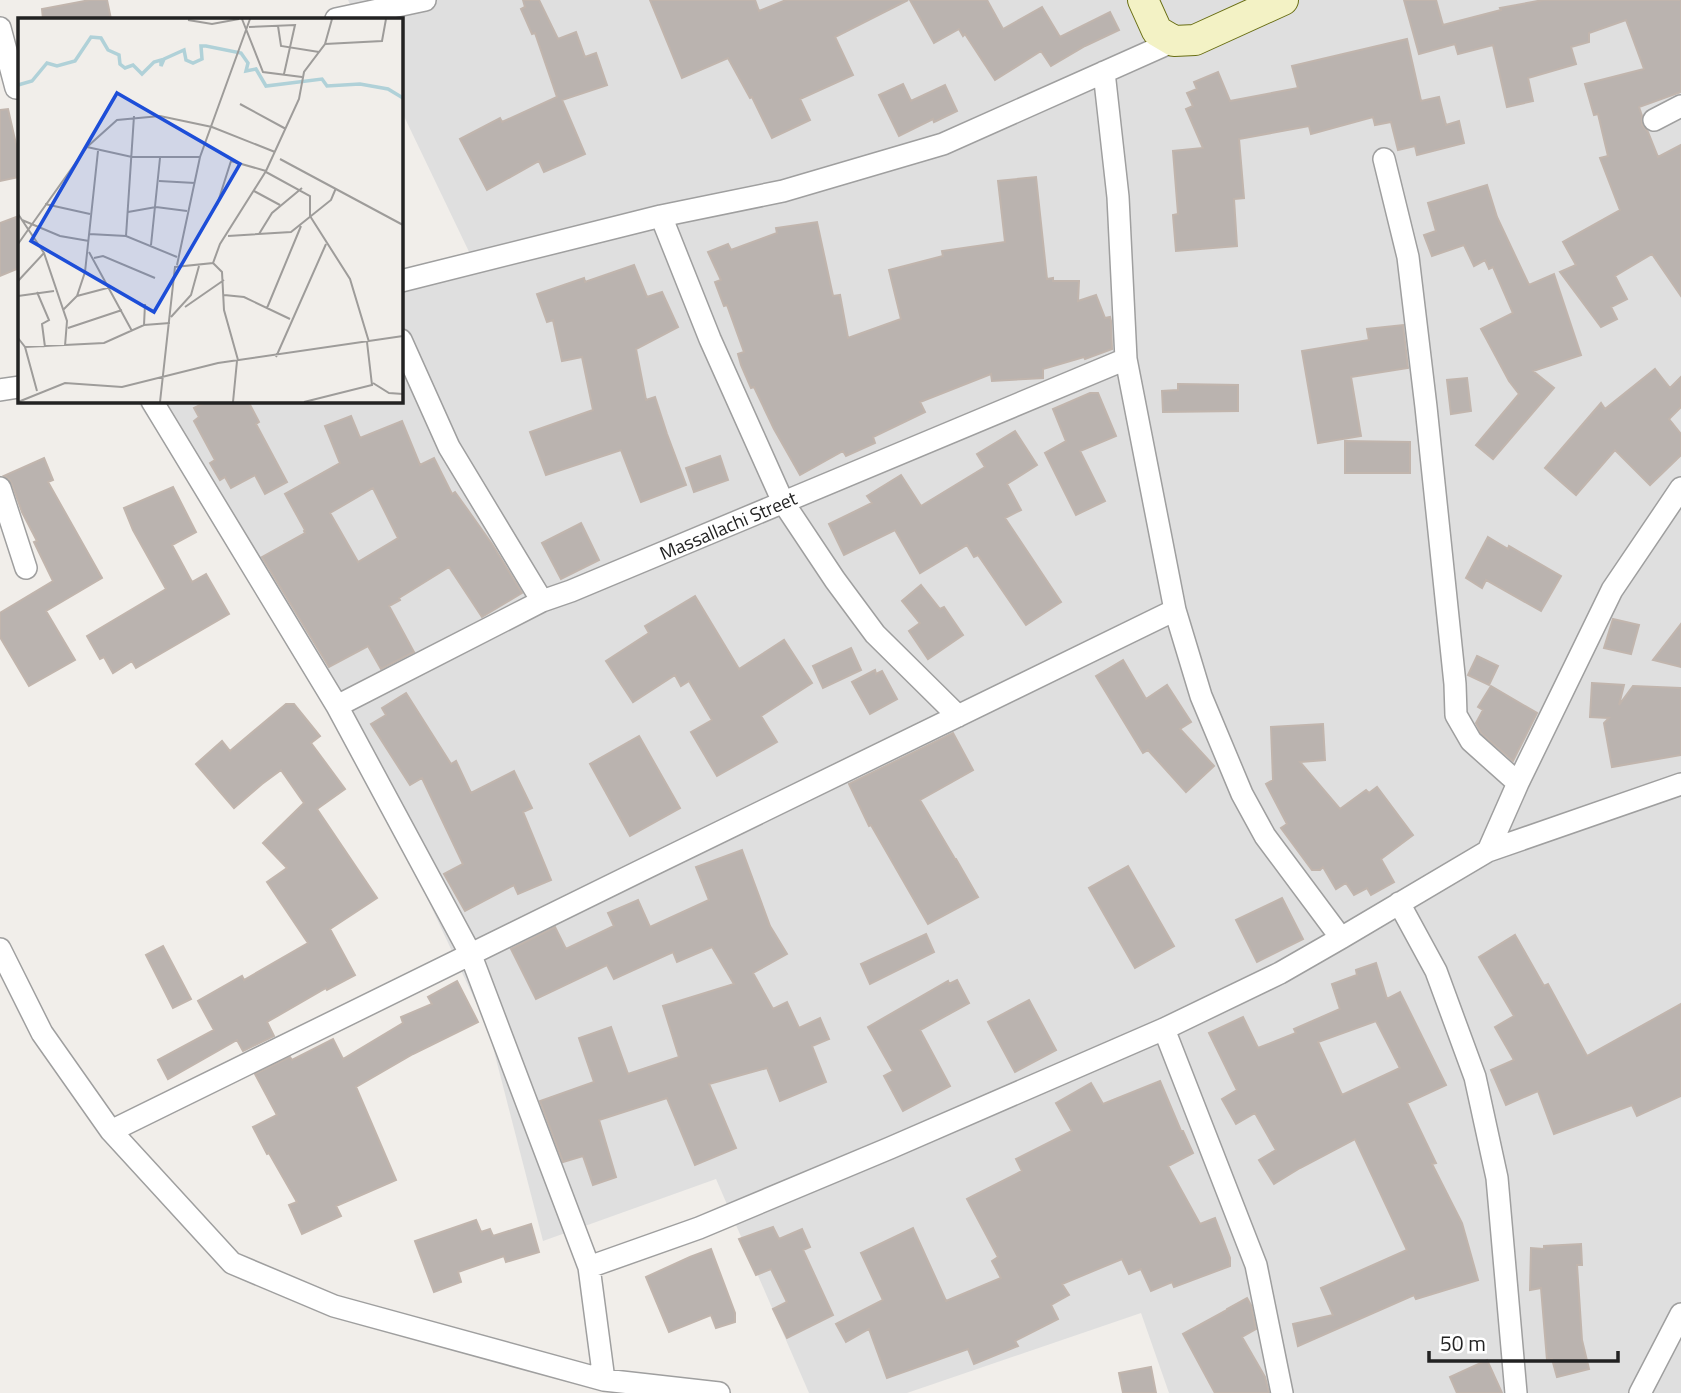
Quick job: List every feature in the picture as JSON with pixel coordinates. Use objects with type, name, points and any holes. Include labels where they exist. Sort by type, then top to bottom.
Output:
[{"type":"street","points":[[341,18],[425,0]]},
{"type":"street","points":[[1143,0],[1157,31],[1174,41]]},
{"type":"street","points":[[402,281],[660,216],[783,191],[943,144],[1174,41],[1195,40],[1283,0]]},
{"type":"street","points":[[0,28],[16,89],[18,88]]},
{"type":"street","points":[[1104,72],[1118,197],[1126,359],[1175,610],[1201,696],[1242,794],[1265,836],[1341,939]]},
{"type":"street","points":[[1654,120],[1681,106]]},
{"type":"street","points":[[1384,159],[1408,257],[1426,407],[1456,715],[1471,741],[1518,783]]},
{"type":"street","points":[[660,216],[710,339],[783,502],[875,634],[958,716]]},
{"type":"street","points":[[402,342],[449,447],[542,601]]},
{"type":"street","name":"Massallachi Street","points":[[337,706],[542,601],[1126,359]]},
{"type":"street","points":[[0,390],[18,387]]},
{"type":"street","points":[[153,402],[337,706],[470,953],[589,1267],[604,1380]]},
{"type":"street","points":[[0,488],[26,568]]},
{"type":"street","points":[[1488,851],[1612,590],[1680,493]]},
{"type":"street","points":[[111,1131],[1175,610]]},
{"type":"street","points":[[589,1267],[750,1207],[1164,1029],[1280,973],[1488,851],[1681,785]]},
{"type":"street","points":[[1399,903],[1436,971],[1475,1077],[1497,1178],[1516,1393]]},
{"type":"street","points":[[0,949],[42,1033],[111,1131],[232,1263],[334,1306],[604,1380],[719,1393]]},
{"type":"street","points":[[1164,1029],[1256,1265],[1282,1393]]},
{"type":"street","points":[[1640,1393],[1681,1314]]},
{"type":"shaded area","points":[[348,0],[1681,0],[1681,1393],[1169,1393],[1141,1313],[907,1393],[809,1393],[716,1179],[543,1241],[488,1028],[337,706],[138,402],[402,402],[402,279],[472,258],[402,112],[402,18],[357,18]]},
{"type":"building","points":[[90,0],[107,0],[111,18],[43,18],[42,9]]},
{"type":"building","points":[[523,0],[539,0],[558,39],[576,32],[585,57],[596,53],[607,85],[562,100],[585,154],[544,172],[539,161],[487,190],[460,139],[500,118],[502,122],[557,97],[535,33],[532,34],[521,9],[525,7]]},
{"type":"building","points":[[650,0],[755,0],[759,11],[786,0],[908,0],[835,37],[853,75],[800,99],[810,120],[772,138],[752,97],[750,98],[728,58],[682,78]]},
{"type":"building","points":[[910,0],[987,0],[1003,29],[1042,7],[1060,37],[1110,12],[1119,30],[1051,66],[1041,51],[995,80],[959,29],[934,43]]},
{"type":"building","points":[[1404,0],[1436,0],[1443,25],[1501,10],[1500,8],[1543,0],[1681,0],[1681,92],[1639,107],[1642,125],[1648,132],[1658,157],[1681,145],[1681,296],[1652,254],[1615,276],[1627,299],[1611,307],[1617,319],[1601,327],[1560,272],[1576,265],[1563,242],[1620,210],[1600,158],[1608,156],[1598,114],[1594,115],[1585,84],[1644,69],[1626,20],[1589,33],[1589,42],[1571,47],[1576,64],[1528,78],[1533,101],[1507,107],[1493,45],[1458,54],[1455,44],[1419,54]]},
{"type":"building","points":[[1407,39],[1421,101],[1439,97],[1446,125],[1459,121],[1464,143],[1417,155],[1415,146],[1398,150],[1391,122],[1375,125],[1373,117],[1311,134],[1309,126],[1239,139],[1244,198],[1234,199],[1237,246],[1176,251],[1173,215],[1178,214],[1173,151],[1203,148],[1186,109],[1193,106],[1187,93],[1197,89],[1194,82],[1218,72],[1230,101],[1298,88],[1292,66]]},
{"type":"building","points":[[903,84],[911,101],[945,85],[957,111],[934,122],[933,119],[899,136],[879,95]]},
{"type":"building","points":[[8,109],[18,153],[18,177],[0,181],[0,110]]},
{"type":"building","points":[[1036,177],[1047,279],[1079,281],[1078,301],[1096,295],[1105,318],[1110,317],[1112,349],[1043,369],[1043,378],[992,381],[991,374],[920,402],[925,412],[873,437],[875,443],[846,456],[843,451],[800,475],[741,365],[738,354],[744,352],[727,305],[724,306],[715,282],[721,280],[708,252],[728,244],[731,250],[777,233],[776,228],[817,222],[833,296],[840,295],[848,338],[901,319],[889,270],[943,256],[942,251],[1005,242],[998,181]]},
{"type":"building","points":[[1487,185],[1497,217],[1529,285],[1554,274],[1581,355],[1533,371],[1554,388],[1493,459],[1476,445],[1519,394],[1481,329],[1513,313],[1493,267],[1489,269],[1485,260],[1474,266],[1464,245],[1432,256],[1424,235],[1436,231],[1428,203]]},
{"type":"building","points":[[18,216],[18,268],[0,276],[0,223]]},
{"type":"building","points":[[634,265],[647,297],[662,292],[678,327],[636,349],[646,400],[655,397],[686,485],[641,502],[621,450],[546,475],[530,432],[593,410],[582,357],[562,361],[553,320],[547,322],[537,294],[584,278],[585,282]]},
{"type":"building","points":[[1403,325],[1408,368],[1351,377],[1361,436],[1318,443],[1302,351],[1369,340],[1367,329]]},
{"type":"building","points":[[1655,369],[1670,388],[1681,377],[1681,407],[1669,419],[1681,434],[1681,455],[1650,485],[1615,450],[1576,495],[1545,468],[1601,403],[1605,409]]},
{"type":"building","points":[[1467,378],[1471,411],[1451,414],[1447,380]]},
{"type":"building","points":[[1178,384],[1238,385],[1238,411],[1163,412],[1162,391],[1178,390]]},
{"type":"building","points":[[1090,393],[1098,393],[1116,436],[1080,451],[1105,501],[1076,515],[1045,453],[1066,441],[1053,409]]},
{"type":"building","points":[[206,402],[249,402],[259,422],[256,424],[287,482],[265,494],[255,475],[231,488],[225,477],[220,480],[210,463],[215,460],[194,421],[199,417],[194,408]]},
{"type":"building","points":[[351,416],[360,438],[402,421],[420,465],[434,458],[452,494],[455,492],[492,544],[522,593],[482,617],[449,567],[389,606],[414,652],[381,669],[368,646],[329,667],[262,557],[305,533],[285,494],[340,463],[325,426]],"holes":[[[373,488],[398,538],[358,562],[330,513]]]},
{"type":"building","points":[[1015,431],[1037,465],[1007,484],[1021,510],[1005,518],[1061,602],[1026,625],[978,555],[974,557],[967,545],[920,573],[895,530],[844,555],[829,524],[872,503],[867,496],[901,475],[921,506],[985,467],[977,454]]},
{"type":"building","points":[[1345,441],[1410,442],[1410,473],[1345,473]]},
{"type":"building","points":[[720,456],[728,480],[694,492],[686,468]]},
{"type":"building","points":[[44,458],[53,480],[48,482],[102,578],[46,611],[75,660],[29,686],[0,637],[0,613],[53,581],[34,542],[37,541],[12,484],[4,476]]},
{"type":"building","points":[[173,487],[196,532],[172,545],[192,582],[206,574],[229,614],[136,668],[132,661],[113,673],[104,657],[100,659],[87,636],[166,589],[133,530],[124,508]]},
{"type":"building","points":[[581,523],[599,560],[561,579],[542,543]]},
{"type":"building","points":[[1488,537],[1561,576],[1541,611],[1486,580],[1482,588],[1466,578]]},
{"type":"building","points":[[921,585],[940,609],[944,607],[963,635],[928,659],[909,631],[920,623],[902,601]]},
{"type":"building","points":[[695,596],[739,669],[784,640],[812,683],[761,716],[777,742],[717,776],[691,732],[712,720],[689,681],[681,686],[675,675],[633,702],[606,661],[649,633],[645,626]]},
{"type":"building","points":[[1613,619],[1639,625],[1631,654],[1604,648]]},
{"type":"building","points":[[1681,624],[1681,667],[1653,660]]},
{"type":"building","points":[[851,648],[861,670],[823,688],[813,666]]},
{"type":"building","points":[[1477,656],[1498,666],[1489,685],[1468,675]]},
{"type":"building","points":[[1123,660],[1146,699],[1167,685],[1191,722],[1180,729],[1214,766],[1186,792],[1148,750],[1143,753],[1096,676]]},
{"type":"building","points":[[875,670],[876,674],[882,671],[897,699],[870,714],[852,682]]},
{"type":"building","points":[[1592,683],[1624,685],[1619,705],[1633,686],[1681,688],[1681,755],[1612,767],[1604,723],[1609,718],[1590,717]]},
{"type":"building","points":[[1491,686],[1537,713],[1513,761],[1481,733],[1476,723],[1483,710],[1478,707]]},
{"type":"building","points":[[406,693],[451,764],[456,761],[471,793],[514,771],[532,808],[523,812],[551,880],[518,894],[514,885],[465,911],[444,874],[463,864],[422,778],[410,785],[371,724],[386,715],[382,708]]},
{"type":"building","points":[[286,704],[294,704],[320,736],[311,743],[345,789],[317,809],[377,898],[330,929],[355,975],[327,990],[326,988],[267,1022],[274,1036],[243,1051],[237,1040],[168,1079],[158,1060],[214,1030],[198,1001],[242,976],[244,980],[308,943],[267,882],[287,868],[263,843],[304,803],[281,770],[234,808],[196,764],[222,741],[230,751]]},
{"type":"building","points":[[1323,724],[1325,760],[1300,762],[1340,809],[1366,790],[1369,793],[1377,787],[1413,835],[1381,859],[1394,882],[1371,895],[1367,888],[1354,895],[1346,883],[1336,889],[1323,867],[1320,870],[1312,870],[1281,828],[1287,824],[1266,784],[1273,780],[1271,727]]},
{"type":"building","points":[[953,733],[973,770],[920,800],[978,897],[928,924],[871,825],[869,826],[849,784]]},
{"type":"building","points":[[639,736],[680,808],[630,836],[590,764]]},
{"type":"building","points":[[742,850],[770,926],[787,954],[753,973],[773,1009],[787,1002],[799,1028],[820,1018],[829,1039],[812,1046],[826,1082],[780,1101],[767,1068],[709,1084],[736,1148],[695,1165],[667,1098],[599,1120],[616,1177],[593,1185],[583,1156],[563,1162],[540,1101],[594,1082],[579,1038],[611,1027],[628,1074],[679,1057],[663,1006],[734,984],[712,947],[677,962],[673,952],[614,979],[607,965],[536,999],[511,949],[555,927],[566,949],[614,926],[608,913],[638,900],[650,927],[709,900],[696,867]]},
{"type":"building","points":[[1128,866],[1174,946],[1135,968],[1089,888]]},
{"type":"building","points":[[1282,898],[1303,939],[1257,962],[1236,920]]},
{"type":"building","points":[[926,934],[934,952],[870,984],[861,964]]},
{"type":"building","points":[[1515,935],[1544,986],[1548,984],[1587,1056],[1681,1004],[1681,1096],[1637,1116],[1632,1105],[1554,1134],[1538,1091],[1506,1105],[1491,1070],[1514,1060],[1495,1027],[1514,1016],[1479,957]]},
{"type":"building","points":[[163,946],[191,999],[173,1008],[146,955]]},
{"type":"building","points":[[1376,963],[1387,999],[1400,992],[1446,1085],[1407,1103],[1436,1163],[1432,1164],[1462,1223],[1478,1280],[1416,1299],[1414,1295],[1298,1346],[1293,1324],[1333,1315],[1321,1288],[1407,1250],[1355,1139],[1274,1184],[1259,1160],[1276,1150],[1255,1113],[1236,1124],[1222,1099],[1237,1090],[1209,1033],[1243,1017],[1258,1048],[1296,1033],[1294,1029],[1340,1009],[1332,984],[1357,975],[1356,970]],"holes":[[[1376,1021],[1400,1068],[1342,1095],[1318,1042]]]},
{"type":"building","points":[[957,980],[969,1003],[920,1030],[950,1086],[903,1111],[884,1076],[893,1071],[868,1027],[948,981],[949,984]]},
{"type":"building","points":[[457,981],[478,1022],[413,1054],[356,1087],[396,1180],[336,1206],[341,1216],[302,1234],[289,1205],[297,1202],[253,1127],[277,1115],[255,1074],[290,1057],[292,1060],[333,1039],[343,1059],[403,1023],[401,1017],[432,1004],[428,997]]},
{"type":"building","points":[[1029,1000],[1056,1050],[1015,1072],[988,1022]]},
{"type":"building","points":[[1160,1081],[1193,1153],[1168,1166],[1200,1224],[1215,1218],[1230,1258],[1230,1266],[1174,1287],[1172,1282],[1151,1291],[1141,1269],[1129,1274],[1122,1259],[1062,1284],[1069,1295],[1051,1305],[1058,1319],[1015,1341],[1018,1346],[974,1364],[968,1349],[887,1378],[869,1329],[846,1342],[836,1324],[883,1300],[861,1253],[913,1228],[946,1301],[1001,1278],[992,1261],[998,1257],[967,1199],[1022,1171],[1016,1159],[1072,1131],[1056,1103],[1091,1083],[1103,1104]]},
{"type":"building","points":[[476,1220],[481,1232],[490,1229],[493,1236],[531,1224],[539,1252],[506,1262],[504,1256],[458,1272],[461,1282],[434,1292],[415,1241]]},
{"type":"building","points":[[773,1227],[779,1239],[802,1229],[810,1247],[803,1250],[833,1315],[787,1338],[773,1309],[787,1302],[771,1269],[756,1275],[739,1239]]},
{"type":"building","points":[[1581,1244],[1582,1265],[1577,1265],[1582,1340],[1589,1369],[1557,1377],[1552,1359],[1547,1360],[1541,1288],[1530,1290],[1531,1248]]},
{"type":"building","points":[[711,1249],[735,1313],[735,1322],[716,1328],[711,1315],[669,1332],[646,1277]]},
{"type":"building","points":[[1247,1298],[1256,1329],[1242,1337],[1265,1377],[1269,1393],[1215,1393],[1183,1334]]},
{"type":"building","points":[[1487,1360],[1502,1393],[1457,1393],[1450,1377]]},
{"type":"building","points":[[1151,1367],[1156,1393],[1123,1393],[1119,1373]]}]
